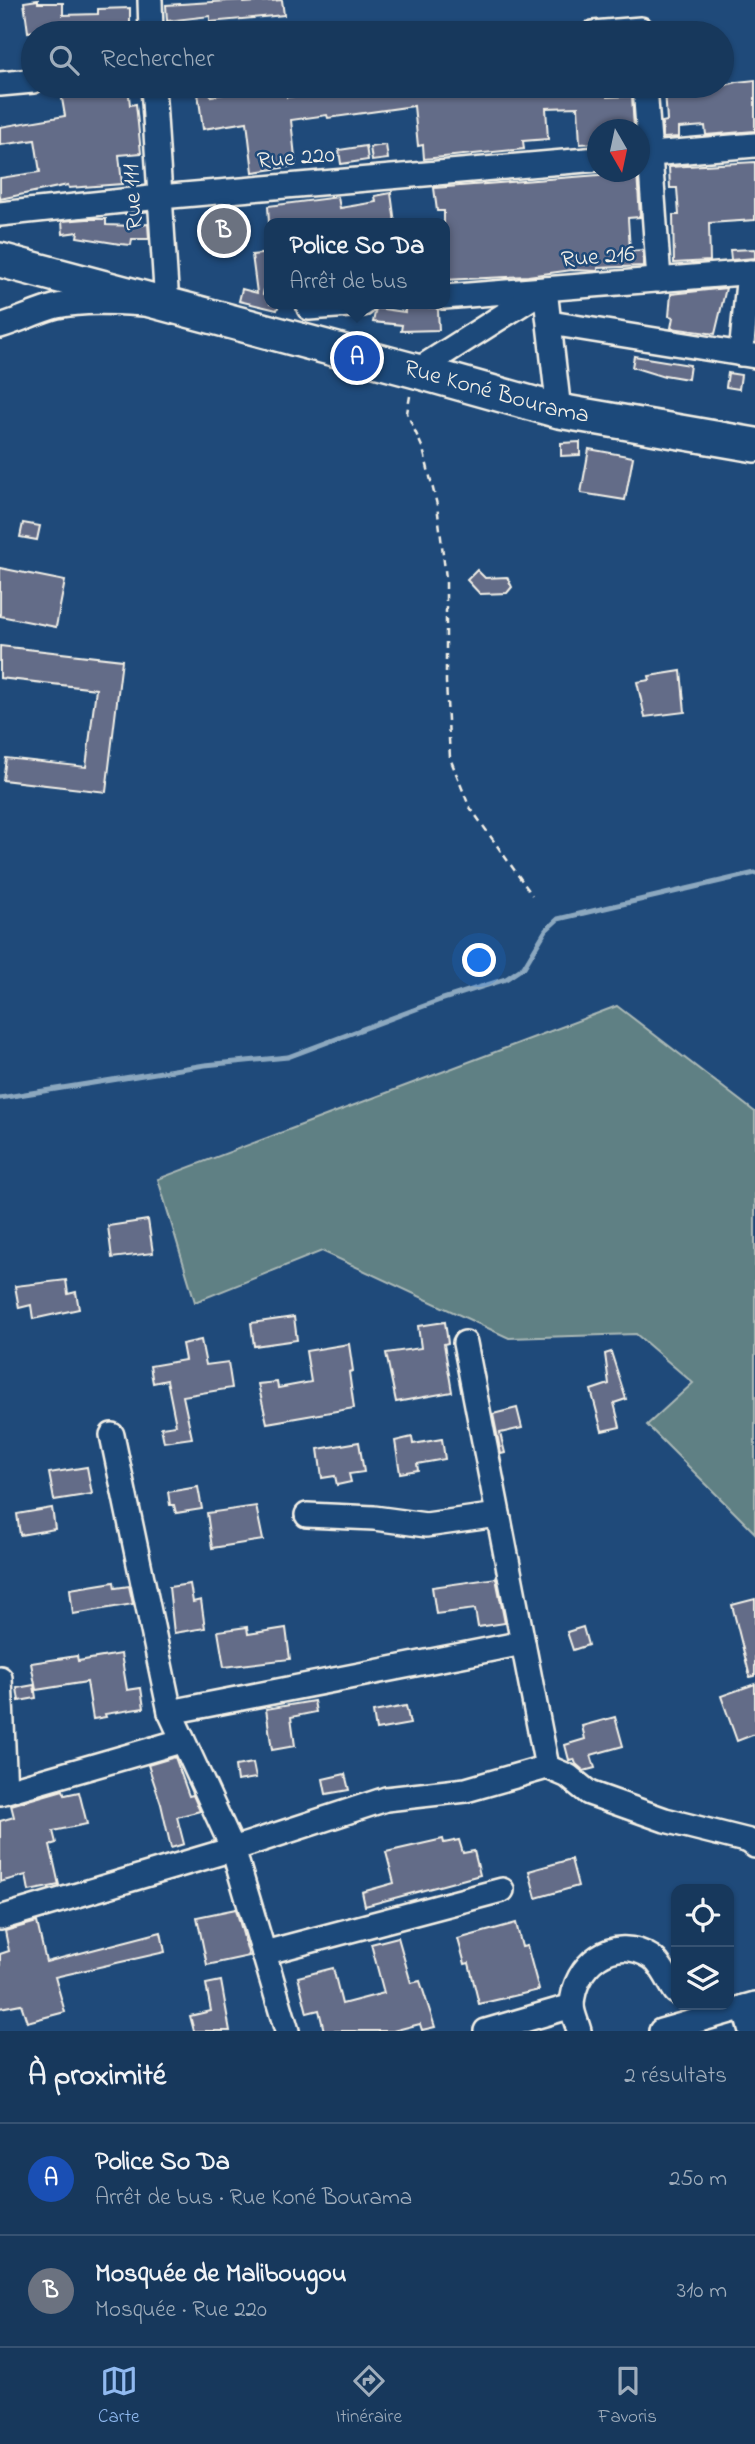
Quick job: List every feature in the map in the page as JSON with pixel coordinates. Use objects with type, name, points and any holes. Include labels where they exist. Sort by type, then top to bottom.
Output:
[{"type":"highway","name":"Rue Koné Bourama","points":[[0,260],[559,411],[755,445]]},
{"type":"street","points":[[150,0],[151,21]]},
{"type":"street","points":[[0,84],[21,82]]},
{"type":"street","name":"Rue 111","points":[[154,98],[167,305]]},
{"type":"street","points":[[645,98],[645,119]]},
{"type":"street","points":[[650,155],[755,145]]},
{"type":"street","name":"Rue 220","points":[[0,214],[160,197],[587,160]]},
{"type":"street","points":[[648,182],[659,280]]},
{"type":"street","points":[[551,323],[748,355],[752,272]]},
{"type":"street","name":"Rue 216","points":[[450,297],[752,272]]},
{"type":"street","points":[[416,371],[545,289],[559,411]]},
{"type":"street","points":[[0,326],[42,310],[89,302],[167,305]]},
{"type":"street","points":[[465,1343],[547,1767]]},
{"type":"street","points":[[112,1436],[170,1712],[181,1741],[233,1849],[287,2031]]},
{"type":"street","points":[[307,1515],[374,1518],[426,1525],[498,1515]]},
{"type":"street","points":[[170,1712],[523,1643]]},
{"type":"street","points":[[0,1678],[2,1792],[181,1741]]},
{"type":"street","points":[[0,1917],[233,1849],[386,1799],[466,1790],[547,1767],[568,1776],[589,1793],[665,1820],[749,1841],[755,1846]]},
{"type":"street","points":[[264,1953],[502,1890]]},
{"type":"street","points":[[579,2031],[572,2006],[581,1974],[605,1951],[621,1947],[652,1957],[671,1985]]},
{"type":"street","points":[[486,2031],[572,2006]]},
{"type":"street","points":[[661,2031],[691,2013],[750,2006],[751,2031]]},
{"type":"path","points":[[416,371],[407,413],[423,450],[437,505],[446,578],[446,682],[450,758],[469,806],[532,895]]},
{"type":"green space","points":[[617,1006],[755,1112],[755,1533],[647,1425],[693,1383],[636,1334],[509,1338],[322,1251],[195,1302],[158,1179]]},
{"type":"building","points":[[38,0],[38,3],[63,3],[63,15],[98,14],[98,9],[130,8],[130,21],[27,21],[24,2]]},
{"type":"building","points":[[282,0],[284,15],[221,21],[210,21],[210,16],[167,21],[166,5]]},
{"type":"building","points":[[755,80],[755,131],[706,135],[705,126],[679,128],[679,137],[663,138],[662,122],[667,121],[666,98],[734,98],[734,83]]},
{"type":"building","points":[[62,98],[129,98],[130,105],[136,104],[141,153],[119,155],[122,184],[69,188],[68,185],[0,199],[0,178],[40,172],[35,140],[0,145],[0,127],[65,116]]},
{"type":"building","points":[[199,98],[632,98],[633,119],[587,119],[587,144],[580,144],[578,107],[546,108],[548,139],[523,141],[524,149],[424,159],[423,145],[418,146],[414,106],[328,118],[327,115],[291,120],[296,166],[253,172],[247,122],[203,129]]},
{"type":"building","points":[[386,145],[388,159],[372,161],[370,147]]},
{"type":"building","points":[[366,146],[368,160],[341,164],[339,150]]},
{"type":"building","points":[[755,162],[755,220],[709,223],[710,261],[674,263],[673,215],[679,215],[677,188],[670,188],[669,167]]},
{"type":"building","points":[[587,176],[587,182],[638,182],[640,217],[628,218],[630,251],[643,250],[644,266],[450,280],[450,218],[444,218],[444,211],[437,211],[434,188]]},
{"type":"building","points":[[391,193],[394,218],[269,218],[268,206],[338,197],[340,208],[376,202],[375,196]]},
{"type":"building","points":[[106,219],[106,225],[148,224],[149,239],[132,239],[131,245],[77,237],[78,232],[63,234],[62,221]]},
{"type":"building","points":[[241,219],[242,241],[207,244],[205,222]]},
{"type":"building","points":[[755,249],[755,258],[731,260],[730,250]]},
{"type":"building","points":[[264,254],[264,307],[239,301],[242,289],[257,293],[252,255]]},
{"type":"building","points":[[726,288],[715,334],[671,328],[671,294]]},
{"type":"building","points":[[376,309],[405,312],[405,309],[437,309],[439,330],[401,331],[402,325],[373,322]]},
{"type":"building","points":[[634,356],[690,365],[688,379],[664,377],[632,367]]},
{"type":"building","points":[[728,373],[741,375],[739,389],[726,387]]},
{"type":"building","points":[[580,442],[580,455],[561,456],[561,443]]},
{"type":"building","points":[[589,449],[633,457],[625,500],[581,493]]},
{"type":"building","points":[[23,523],[40,526],[37,540],[20,537]]},
{"type":"building","points":[[0,568],[65,581],[56,627],[0,616]]},
{"type":"building","points":[[477,570],[485,578],[507,577],[512,587],[507,593],[480,594],[467,580]]},
{"type":"building","points":[[0,646],[122,660],[106,792],[3,780],[6,758],[86,767],[96,689],[0,678]]},
{"type":"building","points":[[681,671],[685,712],[645,717],[637,682],[650,680],[649,676]]},
{"type":"building","points":[[148,1220],[153,1253],[112,1258],[108,1226]]},
{"type":"building","points":[[66,1280],[68,1294],[76,1292],[79,1309],[33,1319],[31,1305],[19,1308],[15,1286]]},
{"type":"building","points":[[294,1317],[297,1340],[254,1346],[251,1323]]},
{"type":"building","points":[[445,1322],[448,1343],[444,1344],[452,1392],[396,1402],[386,1353],[421,1348],[418,1326]]},
{"type":"building","points":[[201,1340],[206,1365],[228,1362],[232,1388],[183,1396],[192,1438],[164,1442],[161,1427],[176,1425],[167,1380],[153,1383],[150,1366],[185,1360],[182,1344]]},
{"type":"building","points":[[349,1344],[353,1371],[349,1372],[354,1408],[267,1423],[258,1384],[277,1382],[278,1388],[311,1382],[306,1351]]},
{"type":"building","points":[[611,1352],[626,1399],[614,1403],[620,1427],[602,1431],[591,1390],[609,1384],[605,1354]]},
{"type":"building","points":[[517,1408],[522,1428],[500,1433],[505,1453],[501,1454],[493,1414]]},
{"type":"building","points":[[412,1437],[413,1444],[442,1439],[445,1459],[417,1464],[418,1470],[400,1473],[395,1441]]},
{"type":"building","points":[[359,1442],[364,1472],[349,1474],[351,1482],[337,1485],[335,1476],[322,1478],[318,1449]]},
{"type":"building","points":[[87,1467],[92,1494],[54,1500],[49,1473]]},
{"type":"building","points":[[198,1487],[202,1509],[176,1513],[174,1505],[170,1505],[168,1492]]},
{"type":"building","points":[[256,1506],[263,1540],[212,1548],[207,1513]]},
{"type":"building","points":[[52,1508],[55,1529],[20,1535],[17,1514]]},
{"type":"building","points":[[496,1578],[505,1623],[478,1627],[475,1609],[436,1614],[432,1587]]},
{"type":"building","points":[[114,1582],[115,1588],[129,1586],[133,1604],[73,1614],[70,1589]]},
{"type":"building","points":[[190,1584],[193,1602],[201,1600],[205,1628],[174,1633],[169,1587]]},
{"type":"building","points":[[755,1599],[755,1676],[750,1677],[732,1605]]},
{"type":"building","points":[[247,1627],[248,1634],[286,1628],[290,1659],[224,1667],[218,1631]]},
{"type":"building","points":[[583,1627],[588,1645],[573,1650],[567,1632]]},
{"type":"building","points":[[121,1654],[127,1690],[141,1688],[144,1708],[105,1714],[106,1717],[93,1719],[87,1682],[36,1690],[31,1663],[77,1656],[78,1661]]},
{"type":"building","points":[[755,1684],[755,1734],[737,1741],[721,1696]]},
{"type":"building","points":[[34,1685],[36,1698],[19,1701],[17,1688]]},
{"type":"building","points":[[314,1701],[316,1712],[291,1717],[295,1746],[272,1750],[266,1709]]},
{"type":"building","points":[[406,1706],[410,1724],[376,1730],[373,1712]]},
{"type":"building","points":[[615,1717],[623,1746],[591,1755],[595,1768],[584,1771],[574,1759],[569,1760],[565,1745],[585,1739],[582,1726]]},
{"type":"building","points":[[175,1757],[189,1796],[193,1795],[200,1811],[177,1817],[184,1844],[171,1848],[161,1804],[148,1765]]},
{"type":"building","points":[[253,1763],[256,1778],[237,1781],[235,1766]]},
{"type":"building","points":[[345,1774],[349,1790],[326,1794],[323,1779]]},
{"type":"building","points":[[63,1790],[65,1795],[79,1792],[87,1824],[53,1831],[56,1843],[50,1845],[59,1885],[29,1891],[26,1875],[0,1882],[0,1821],[14,1817],[11,1805]]},
{"type":"building","points":[[443,1839],[444,1843],[459,1840],[463,1853],[474,1851],[480,1875],[365,1906],[362,1892],[394,1883],[386,1852]]},
{"type":"building","points":[[571,1859],[578,1886],[536,1898],[529,1871]]},
{"type":"building","points":[[236,1909],[249,1956],[207,1965],[197,1917]]},
{"type":"building","points":[[37,1922],[46,1962],[161,1932],[165,1952],[55,1977],[65,2012],[27,2022],[21,2004],[0,2008],[0,1954],[9,1951],[5,1931]]},
{"type":"building","points":[[516,1923],[522,1947],[527,1946],[539,1990],[479,2004],[469,1963],[465,1964],[458,1939]]},
{"type":"building","points":[[398,1937],[411,1983],[420,1981],[435,2027],[422,2030],[420,2024],[393,2031],[324,2031],[319,2010],[307,2013],[298,1977],[333,1968],[342,2004],[384,1993],[371,1944]]},
{"type":"building","points":[[221,1981],[230,2031],[194,2031],[190,2016],[211,2011],[206,1984]]},
{"type":"waterway","points":[[0,1098],[205,1065],[288,1057],[440,1000],[506,979],[524,967],[546,930],[558,919],[755,873]]},
{"type":"place","name":"Mosquée de Malibougou","points":[[224,231]]},
{"type":"place","name":"Police So Da","points":[[357,358]]}]
